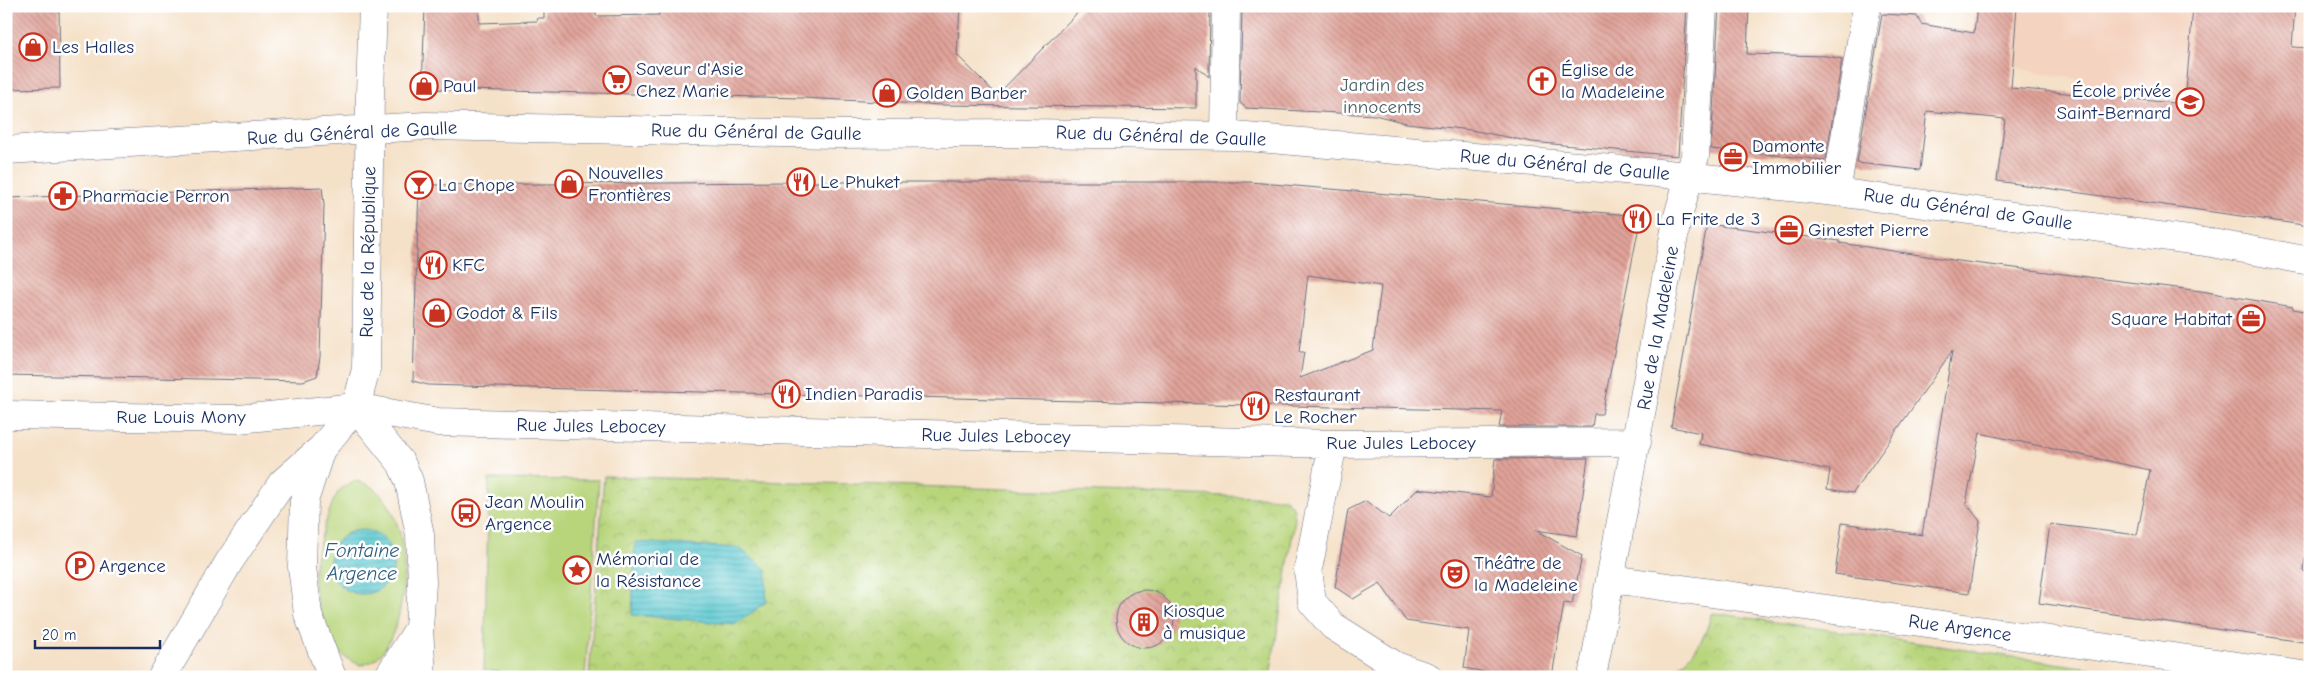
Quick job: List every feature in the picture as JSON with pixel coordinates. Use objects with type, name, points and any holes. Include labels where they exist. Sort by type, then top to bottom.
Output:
[{"type":"street","name":"Rue de la République","points":[[356,407],[366,369],[373,6]]},
{"type":"street","points":[[1224,135],[1226,6]]},
{"type":"street","name":"Rue de la Madeleine","points":[[1592,677],[1677,220],[1695,156],[1703,6]]},
{"type":"street","points":[[1836,192],[1867,6]]},
{"type":"street","name":"Rue du Général de Gaulle","points":[[6,150],[426,126],[817,132],[1224,135],[1688,176],[1836,192],[2212,243],[2310,260]]},
{"type":"street","points":[[162,677],[252,526],[282,483],[322,448],[356,407],[400,463],[409,481],[420,535],[422,582],[419,628],[422,677]]},
{"type":"street","name":"Rue Louis Mony","points":[[6,415],[239,418],[356,407]]},
{"type":"street","name":"Rue Jules Lebocey","points":[[356,407],[438,422],[1333,444],[1637,442]]},
{"type":"street","points":[[1333,444],[1308,569],[1312,602],[1333,626],[1396,666],[1428,677]]},
{"type":"street","points":[[322,448],[304,501],[302,567],[308,614],[332,677]]},
{"type":"street","name":"Rue Argence","points":[[1611,579],[2310,676]]},
{"type":"street","points":[[388,677],[419,628]]},
{"type":"shaded area","name":"École privée Saint-Bernard","points":[[2017,6],[2310,6],[2310,118],[2242,111],[2232,216],[2064,190],[2071,94],[2077,79],[2013,67]]},
{"type":"green space","points":[[604,476],[1285,498],[1294,509],[1295,519],[1270,677],[589,677]]},
{"type":"green space","points":[[489,479],[599,480],[585,677],[536,677],[484,670]]},
{"type":"green space","points":[[356,481],[376,490],[391,509],[400,534],[404,562],[403,591],[398,619],[388,643],[375,660],[361,665],[343,656],[333,644],[323,624],[314,578],[317,552],[330,510],[335,497],[343,487]],"holes":[[[353,530],[391,548],[393,557],[391,572],[388,579],[376,589],[360,594],[333,577],[330,562],[333,549],[340,539]]]},
{"type":"green space","points":[[1711,614],[2150,677],[1654,677],[1665,674],[1675,668],[1692,654],[1704,636]]},
{"type":"water","name":"Fontaine Argence","points":[[356,530],[368,530],[385,539],[392,550],[394,562],[392,574],[385,585],[368,594],[356,594],[344,589],[335,580],[330,568],[330,556],[335,544],[344,535]]},
{"type":"water","points":[[635,542],[739,548],[767,570],[766,602],[736,624],[632,615]]},
{"type":"building","name":"Les Halles","points":[[6,6],[59,6],[60,88],[6,89]]},
{"type":"building","points":[[425,6],[479,6],[479,23],[537,21],[538,18],[544,18],[544,6],[583,6],[596,9],[596,16],[659,15],[659,6],[960,6],[957,55],[997,95],[1084,6],[1210,6],[1209,77],[1196,66],[1196,108],[941,105],[802,98],[422,89]]},
{"type":"building","name":"Église de la Madeleine","points":[[1242,6],[1687,6],[1678,156],[1532,142],[1471,130],[1406,123],[1375,115],[1246,108],[1240,103]]},
{"type":"building","points":[[1719,6],[1749,6],[1747,54],[1827,56],[1842,59],[1826,160],[1711,149]]},
{"type":"building","points":[[1977,6],[2017,6],[2011,88],[2185,104],[2193,6],[2295,6],[2292,47],[2310,48],[2310,226],[1997,181],[2005,119],[1927,111],[1920,170],[1857,163],[1882,14],[1917,16],[1921,24],[1974,33]]},
{"type":"building","points":[[789,182],[1250,182],[1641,216],[1602,414],[1594,414],[1592,427],[1499,427],[1502,411],[428,385],[413,381],[419,185]],"holes":[[[1308,275],[1381,286],[1373,350],[1300,378],[1304,352],[1299,352]]]},
{"type":"building","points":[[322,187],[324,205],[320,357],[317,376],[303,381],[6,375],[6,198]]},
{"type":"building","points":[[1707,224],[1840,241],[1840,243],[1966,262],[2201,291],[2293,307],[2293,309],[2310,312],[2310,533],[2303,571],[2310,572],[2310,643],[2039,603],[2050,524],[2137,535],[2150,470],[1980,433],[1966,503],[1980,521],[1969,593],[1835,574],[1842,523],[1922,535],[1952,351],[1853,493],[1827,489],[1830,470],[1699,444],[1701,433],[1671,427]]},
{"type":"building","name":"Théâtre de la Madeleine","points":[[1588,458],[1577,536],[1535,530],[1582,556],[1572,604],[1564,603],[1552,677],[1512,677],[1464,668],[1469,630],[1406,621],[1380,583],[1353,599],[1335,587],[1348,510],[1366,501],[1389,518],[1418,489],[1491,497],[1495,459]]},
{"type":"building","name":"Kiosque à musique","points":[[1139,590],[1151,590],[1166,598],[1174,613],[1174,625],[1166,640],[1151,648],[1139,648],[1124,640],[1116,625],[1116,613],[1124,598]]},
{"type":"place","name":"Les Halles","points":[[33,47]]},
{"type":"place","name":"Saveur d'Asie Chez Marie","points":[[617,80]]},
{"type":"place","name":"Église de la Madeleine","points":[[1542,81]]},
{"type":"place","name":"Paul","points":[[424,86]]},
{"type":"place","name":"Golden Barber","points":[[887,93]]},
{"type":"place","name":"École privée Saint-Bernard","points":[[2190,102]]},
{"type":"place","name":"Damonte Immobilier","points":[[1733,157]]},
{"type":"place","name":"Le Phuket","points":[[801,182]]},
{"type":"place","name":"Nouvelles Frontières","points":[[569,184]]},
{"type":"place","name":"La Chope","points":[[419,185]]},
{"type":"place","name":"Pharmacie Perron","points":[[63,196]]},
{"type":"place","name":"La Frite de 3","points":[[1637,219]]},
{"type":"place","name":"Ginestet Pierre","points":[[1789,230]]},
{"type":"place","name":"KFC","points":[[433,265]]},
{"type":"place","name":"Godot & Fils","points":[[437,313]]},
{"type":"place","name":"Square Habitat","points":[[2251,319]]},
{"type":"place","name":"Indien Paradis","points":[[786,394]]},
{"type":"place","name":"Restaurant Le Rocher","points":[[1255,406]]},
{"type":"place","name":"Jean Moulin Argence","points":[[466,513]]},
{"type":"place","name":"Argence","points":[[80,566]]},
{"type":"place","name":"Mémorial de la Résistance","points":[[577,570]]},
{"type":"place","name":"Théâtre de la Madeleine","points":[[1455,574]]},
{"type":"place","name":"Kiosque à musique","points":[[1144,622]]},
{"type":"park label","name":"Jardin des innocents","points":[[1382,96]]}]
